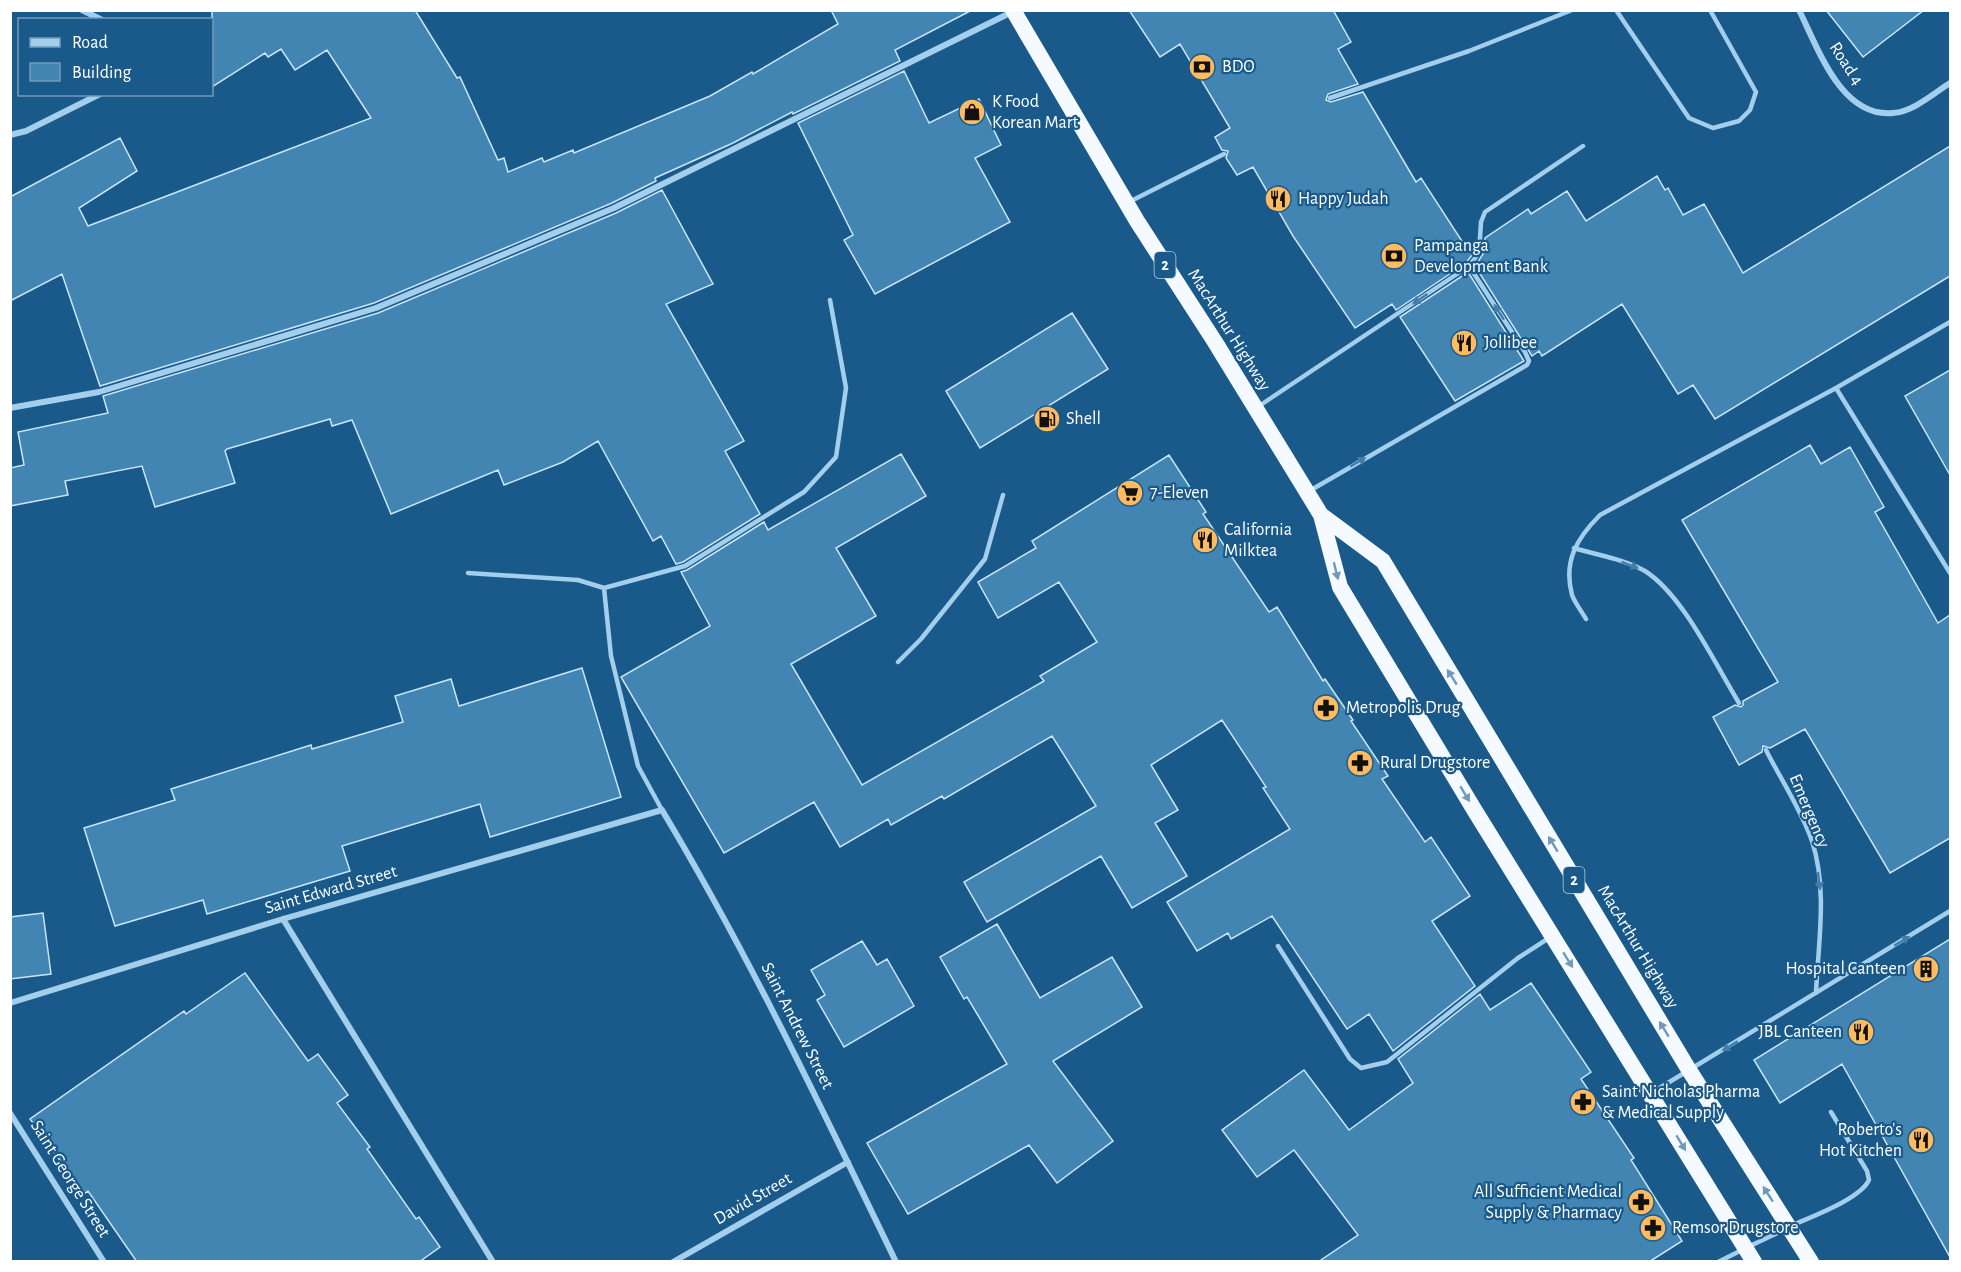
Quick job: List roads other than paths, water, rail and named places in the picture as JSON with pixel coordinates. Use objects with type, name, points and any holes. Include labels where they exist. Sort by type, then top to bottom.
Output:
[{"type":"highway","name":"MacArthur Highway","points":[[1014,11],[1126,203],[1321,515],[1340,586],[1750,1255]]},
{"type":"highway","name":"MacArthur Highway","points":[[1321,515],[1383,561],[1689,1070],[1811,1262]]},
{"type":"street","points":[[82,10],[98,18]]},
{"type":"street","name":"Road 4","points":[[1799,10],[1836,82],[1848,97],[1861,106],[1894,114],[1909,109],[1950,83]]},
{"type":"street","points":[[10,408],[99,392],[376,308],[614,208],[1014,11]]},
{"type":"street","points":[[10,135],[26,131],[96,96]]},
{"type":"street","name":"Saint Edward Street","points":[[10,1003],[283,919],[662,810]]},
{"type":"street","name":"Saint Andrew Street","points":[[662,810],[703,878],[759,983],[896,1262]]},
{"type":"street","points":[[283,919],[493,1262]]},
{"type":"street","name":"Saint George Street","points":[[10,1113],[104,1262]]},
{"type":"street","name":"David Street","points":[[673,1262],[848,1162]]},
{"type":"lane","points":[[1330,98],[1469,51],[1572,10]]},
{"type":"lane","points":[[1616,10],[1689,118],[1713,128],[1739,121],[1750,110],[1756,92],[1710,10]]},
{"type":"lane","points":[[1256,409],[1469,266],[1479,253],[1480,222],[1485,212],[1583,146]]},
{"type":"lane","points":[[1126,203],[1224,154]]},
{"type":"lane","points":[[1307,492],[1527,365],[1529,361],[1525,352],[1469,266]]},
{"type":"lane","points":[[468,573],[578,580],[604,588],[685,566],[804,492],[836,457],[846,388],[830,300]]},
{"type":"lane","points":[[1586,619],[1572,596],[1570,571],[1574,549],[1582,533],[1600,515],[1836,388],[1950,322]]},
{"type":"lane","points":[[1836,388],[1950,573]]},
{"type":"lane","points":[[898,662],[921,639],[985,559],[1003,495]]},
{"type":"lane","points":[[1574,549],[1617,560],[1644,570],[1666,588],[1681,607],[1739,703]]},
{"type":"lane","points":[[604,588],[611,656],[638,766],[662,810]]},
{"type":"lane","name":"Emergency","points":[[1766,750],[1812,842],[1821,901],[1816,993]]},
{"type":"lane","points":[[1651,1094],[1950,911]]},
{"type":"lane","points":[[1278,946],[1350,1059],[1361,1068],[1387,1062],[1518,958],[1553,936]]},
{"type":"lane","points":[[1718,1262],[1750,1255],[1789,1227],[1862,1190],[1869,1180],[1867,1171],[1831,1112]]},
{"type":"place","name":"BDO","points":[[1202,67]]},
{"type":"place","name":"K Food Korean Mart","points":[[972,112]]},
{"type":"place","name":"Happy Judah","points":[[1278,199]]},
{"type":"place","name":"Pampanga Development Bank","points":[[1394,256]]},
{"type":"place","name":"Jollibee","points":[[1464,343]]},
{"type":"place","name":"Shell","points":[[1047,419]]},
{"type":"place","name":"7-Eleven","points":[[1130,493]]},
{"type":"place","name":"California Milktea","points":[[1205,540]]},
{"type":"place","name":"Metropolis Drug","points":[[1326,708]]},
{"type":"place","name":"Rural Drugstore","points":[[1360,763]]},
{"type":"place","name":"Hospital Canteen","points":[[1926,969]]},
{"type":"place","name":"JBL Canteen","points":[[1861,1032]]},
{"type":"place","name":"Saint Nicholas Pharma & Medical Supply","points":[[1583,1102]]},
{"type":"place","name":"Roberto's Hot Kitchen","points":[[1921,1140]]},
{"type":"place","name":"All Sufficient Medical Supply & Pharmacy","points":[[1641,1202]]},
{"type":"place","name":"Remsor Drugstore","points":[[1653,1228]]}]
